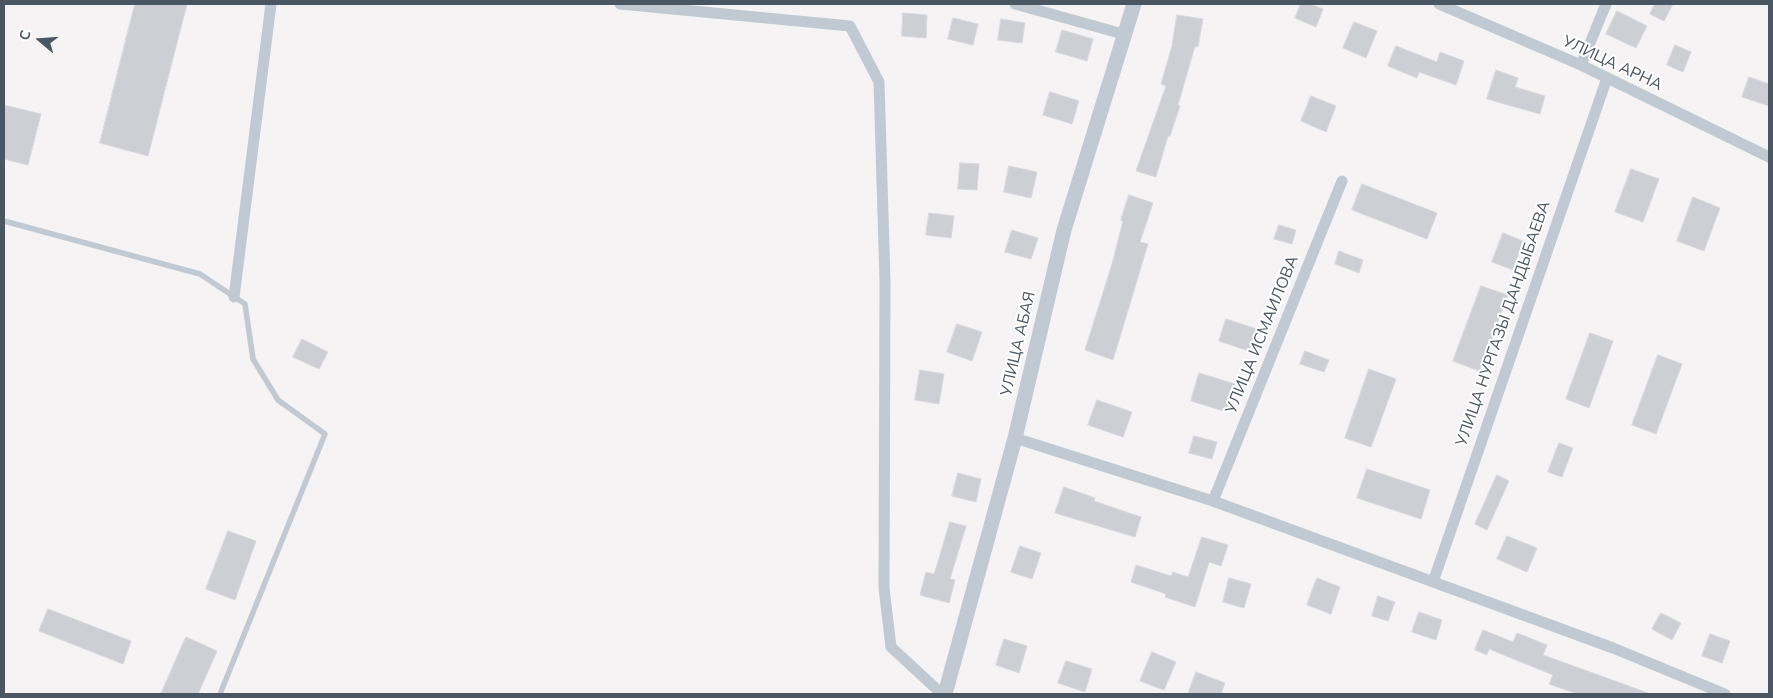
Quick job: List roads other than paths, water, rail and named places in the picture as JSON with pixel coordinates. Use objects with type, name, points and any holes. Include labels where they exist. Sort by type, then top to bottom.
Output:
[{"type":"street","points":[[234,297],[271,4]]},
{"type":"street","points":[[620,4],[850,26],[878,82],[885,281],[884,588],[891,647],[944,694]]},
{"type":"street","points":[[1015,4],[1123,34]]},
{"type":"street","name":"УЛИЦА АБАЯ","points":[[944,694],[1015,438],[1064,230],[1123,34],[1134,4]]},
{"type":"street","name":"УЛИЦА АРНА","points":[[1439,4],[1581,65],[1769,157]]},
{"type":"street","points":[[1581,65],[1606,4]]},
{"type":"street","name":"УЛИЦА НУРГАЗЫ ДАНДЫБАЕВА","points":[[1433,582],[1607,78]]},
{"type":"street","name":"УЛИЦА ИСМАИЛОВА","points":[[1213,501],[1342,181]]},
{"type":"street","points":[[1015,438],[1213,501],[1614,648],[1726,694]]},
{"type":"lane","points":[[4,221],[200,274],[245,304],[253,359],[278,400],[325,434],[220,694]]}]
